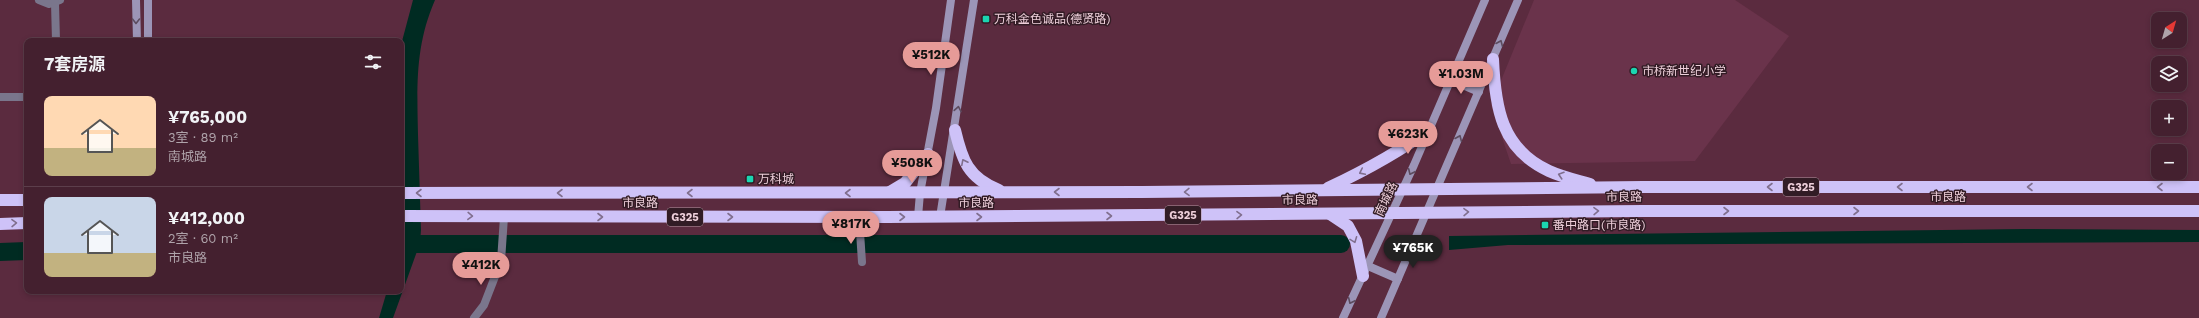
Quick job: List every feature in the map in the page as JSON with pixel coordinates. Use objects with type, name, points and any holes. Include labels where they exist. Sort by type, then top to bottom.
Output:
[{"type":"highway","points":[[1493,59],[1497,108],[1508,132],[1520,152],[1531,161],[1549,171],[1598,187]]},
{"type":"highway","points":[[1324,190],[1377,165],[1402,150],[1430,129]]},
{"type":"highway","points":[[955,130],[960,154],[967,167],[986,185],[1005,193]]},
{"type":"highway","points":[[887,193],[905,184],[928,154]]},
{"type":"highway","name":"市良路","points":[[404,193],[1005,193],[1598,187],[2199,187]]},
{"type":"highway","points":[[0,200],[24,200]]},
{"type":"highway","name":"市良路","points":[[404,216],[431,215],[503,222],[860,222],[918,217],[1643,210],[2199,211]]},
{"type":"highway","points":[[1330,214],[1348,226],[1356,241],[1365,271]]},
{"type":"highway","points":[[0,224],[24,223]]},
{"type":"street","points":[[39,0],[49,4],[57,1],[56,38]]},
{"type":"street","points":[[136,0],[137,38]]},
{"type":"street","points":[[148,0],[148,38]]},
{"type":"street","points":[[918,217],[920,193],[936,108],[951,0]]},
{"type":"street","points":[[940,217],[955,130],[974,0]]},
{"type":"street","name":"南城路","points":[[1343,318],[1430,129],[1485,0]]},
{"type":"street","points":[[1381,318],[1518,0]]},
{"type":"street","points":[[1451,80],[1479,92]]},
{"type":"street","points":[[0,97],[24,97]]},
{"type":"street","points":[[474,318],[484,305],[501,261],[503,222]]},
{"type":"street","points":[[860,222],[862,262]]},
{"type":"street","points":[[1365,271],[1398,279]]},
{"type":"shaded area","points":[[413,0],[435,0],[428,17],[419,66],[417,100],[421,230],[420,243],[404,287],[404,38]]},
{"type":"shaded area","name":"市桥新世纪小学","points":[[1534,0],[1735,0],[1789,36],[1695,161],[1511,164],[1491,105]]},
{"type":"shaded area","points":[[2024,229],[2199,230],[2199,242],[1508,245],[1449,250],[1449,236]]},
{"type":"shaded area","points":[[386,294],[402,294],[393,318],[379,318]]},
{"type":"waterway","points":[[404,244],[1341,244]]},
{"type":"waterway","points":[[0,252],[24,251]]},
{"type":"place","name":"万科金色诚品(德贤路)","points":[[986,19]]},
{"type":"place","name":"市桥新世纪小学","points":[[1634,71]]},
{"type":"place","name":"万科城","points":[[750,179]]},
{"type":"place","name":"番中路口(市良路)","points":[[1545,225]]}]
